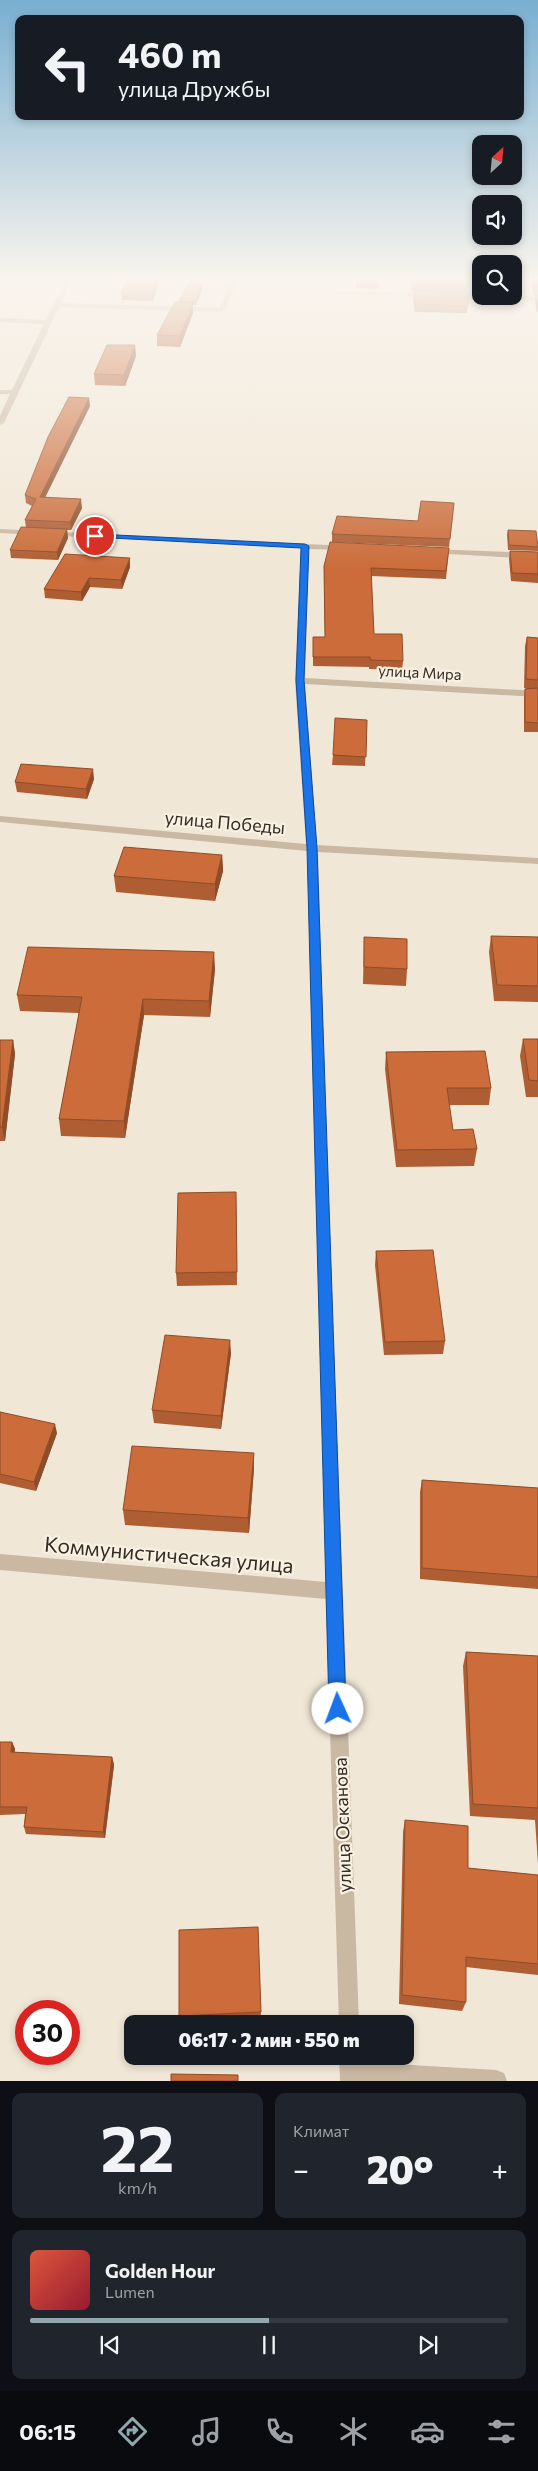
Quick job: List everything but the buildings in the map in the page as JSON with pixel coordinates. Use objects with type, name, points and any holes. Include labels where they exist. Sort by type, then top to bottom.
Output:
[{"type":"street","points":[[0,423],[24,374]]},
{"type":"street","points":[[0,392],[15,392]]},
{"type":"street","points":[[0,531],[354,548]]},
{"type":"street","name":"улица Осканова","points":[[305,546],[300,680],[312,848],[349,2015]]},
{"type":"street","points":[[422,551],[538,556]]},
{"type":"street","name":"улица Мира","points":[[300,680],[538,694]]},
{"type":"street","name":"улица Победы","points":[[0,820],[312,848],[538,861]]},
{"type":"street","name":"Коммунистическая улица","points":[[0,1562],[334,1591]]},
{"type":"street","points":[[350,2070],[496,2081]]},
{"type":"route","points":[[95,536],[305,546],[300,680],[312,848],[320,1191],[338,1709]]}]
